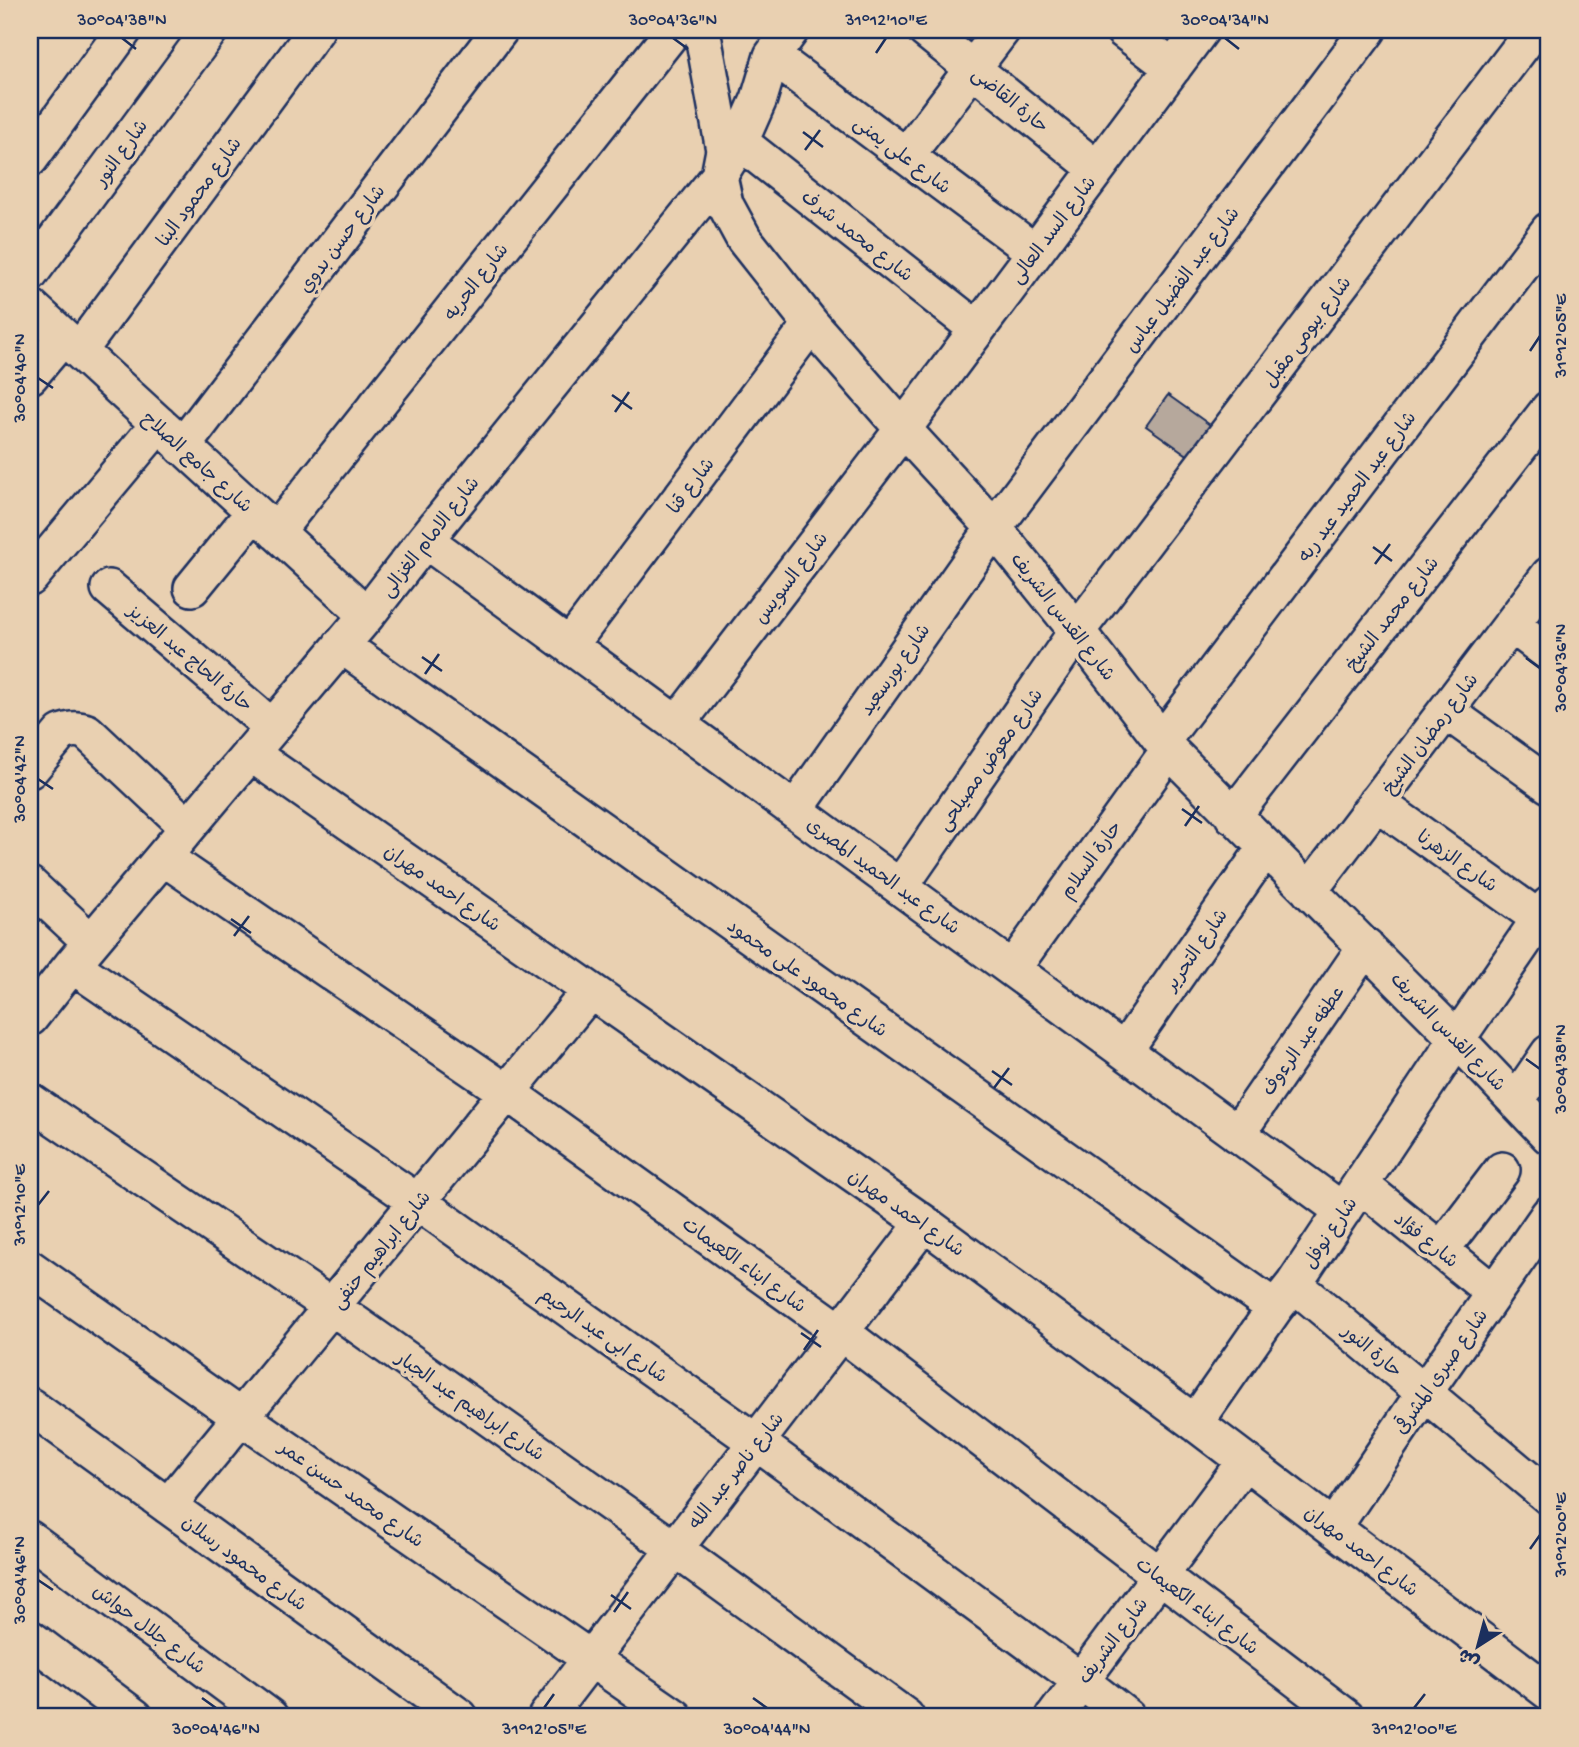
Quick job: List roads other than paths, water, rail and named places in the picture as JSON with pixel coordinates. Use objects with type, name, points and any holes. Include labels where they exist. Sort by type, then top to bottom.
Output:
[{"type":"street","points":[[30,159],[124,30]]},
{"type":"street","name":"شارع النور","points":[[30,274],[210,30]]},
{"type":"street","name":"شارع محمود البنا","points":[[30,376],[71,344],[316,30]]},
{"type":"street","name":"شارع حسن بدوي","points":[[30,578],[170,436],[500,30]]},
{"type":"street","name":"شارع الحريه","points":[[192,587],[265,522],[674,30]]},
{"type":"street","name":"شارع القدس الشريف","points":[[702,30],[724,150],[719,176],[725,204],[744,239],[810,324],[994,528],[1165,745],[1233,816],[1366,946],[1549,1136]]},
{"type":"street","name":"حارة القاضى","points":[[925,30],[1097,169]]},
{"type":"street","points":[[906,156],[1002,30]]},
{"type":"street","points":[[1123,30],[1173,68]]},
{"type":"street","name":"شارع السد العالى","points":[[903,429],[1201,30]]},
{"type":"street","name":"شارع عبد الفضيل عباس","points":[[994,528],[1368,30]]},
{"type":"street","name":"شارع بيومى مقبل","points":[[1077,631],[1534,30]]},
{"type":"street","name":"شارع الامام الغزالى","points":[[30,1018],[367,615],[719,176],[740,142],[782,43]]},
{"type":"street","name":"شارع على يمنى","points":[[782,43],[906,156],[1035,252]]},
{"type":"street","name":"شارع محمد شرف","points":[[740,142],[977,329]]},
{"type":"street","name":"شارع عبد الحميد عبد ربه","points":[[1165,745],[1549,230]]},
{"type":"street","name":"شارع جامع الصلاح","points":[[30,306],[367,615]]},
{"type":"street","name":"شارع قنا","points":[[570,645],[810,324]]},
{"type":"street","name":"شارع محمد الشيخ","points":[[1233,816],[1549,409]]},
{"type":"street","name":"شارع السويس","points":[[677,724],[903,429]]},
{"type":"street","name":"شارع بورسعيد","points":[[795,810],[994,528]]},
{"type":"street","name":"شارع عبد الحميد المصرى","points":[[425,540],[1237,1134],[1352,1198]]},
{"type":"street","name":"شارع رمضان الشيخ","points":[[1309,891],[1549,575]]},
{"type":"street","name":"حارة الحاج عبد العزيز","points":[[109,588],[261,740]]},
{"type":"street","points":[[1511,625],[1549,653]]},
{"type":"street","name":"شارع معوض مصيلحى","points":[[900,887],[1077,631]]},
{"type":"street","name":"شارع محمود على محمود","points":[[341,645],[1284,1296]]},
{"type":"street","points":[[1446,711],[1549,785]]},
{"type":"street","points":[[30,769],[61,733],[73,729],[87,732],[188,827]]},
{"type":"street","name":"شارع احمد مهران","points":[[261,740],[590,991],[924,1223],[1195,1423],[1549,1692]]},
{"type":"street","name":"حارة السلام","points":[[1012,968],[1165,745]]},
{"type":"street","name":"شارع الزهرنا","points":[[1376,802],[1545,912]]},
{"type":"street","name":"شارع التحرير","points":[[1124,1051],[1266,848]]},
{"type":"street","name":"شارع ابناء الكعيمات","points":[[163,857],[508,1093],[841,1332],[1346,1717]]},
{"type":"street","name":"شارع ابى عبد الرحيم","points":[[30,885],[82,954],[418,1202],[757,1442],[1127,1717]]},
{"type":"street","points":[[1457,1039],[1545,912]]},
{"type":"street","name":"عطفه عبد الرءوف","points":[[1237,1134],[1366,946]]},
{"type":"street","name":"شارع ابراهيم حنفى","points":[[168,1506],[590,991]]},
{"type":"street","name":"شارع نوفل","points":[[1195,1423],[1352,1198],[1457,1039]]},
{"type":"street","points":[[1516,1101],[1549,1053]]},
{"type":"street","name":"شارع ابراهيم عبد الجبار","points":[[30,1101],[332,1307],[675,1549],[906,1717]]},
{"type":"street","points":[[1441,1250],[1502,1170]]},
{"type":"street","name":"شارع فؤاد","points":[[1352,1198],[1441,1250],[1494,1293]]},
{"type":"street","name":"شارع صبرى المشرقى","points":[[1333,1528],[1424,1392],[1549,1214]]},
{"type":"street","name":"شارع ناصر عبد الله","points":[[545,1717],[924,1223]]},
{"type":"street","name":"شارع محمد حسن عمر","points":[[30,1268],[675,1717]]},
{"type":"street","name":"حارة النور","points":[[1284,1296],[1424,1392],[1549,1497]]},
{"type":"street","name":"شارع محمود رسلان","points":[[30,1406],[460,1717]]},
{"type":"street","name":"شارع الشريف","points":[[1054,1717],[1245,1461]]},
{"type":"street","name":"شارع جلال حواش","points":[[30,1539],[270,1717]]},
{"type":"street","points":[[30,1638],[135,1717]]}]
